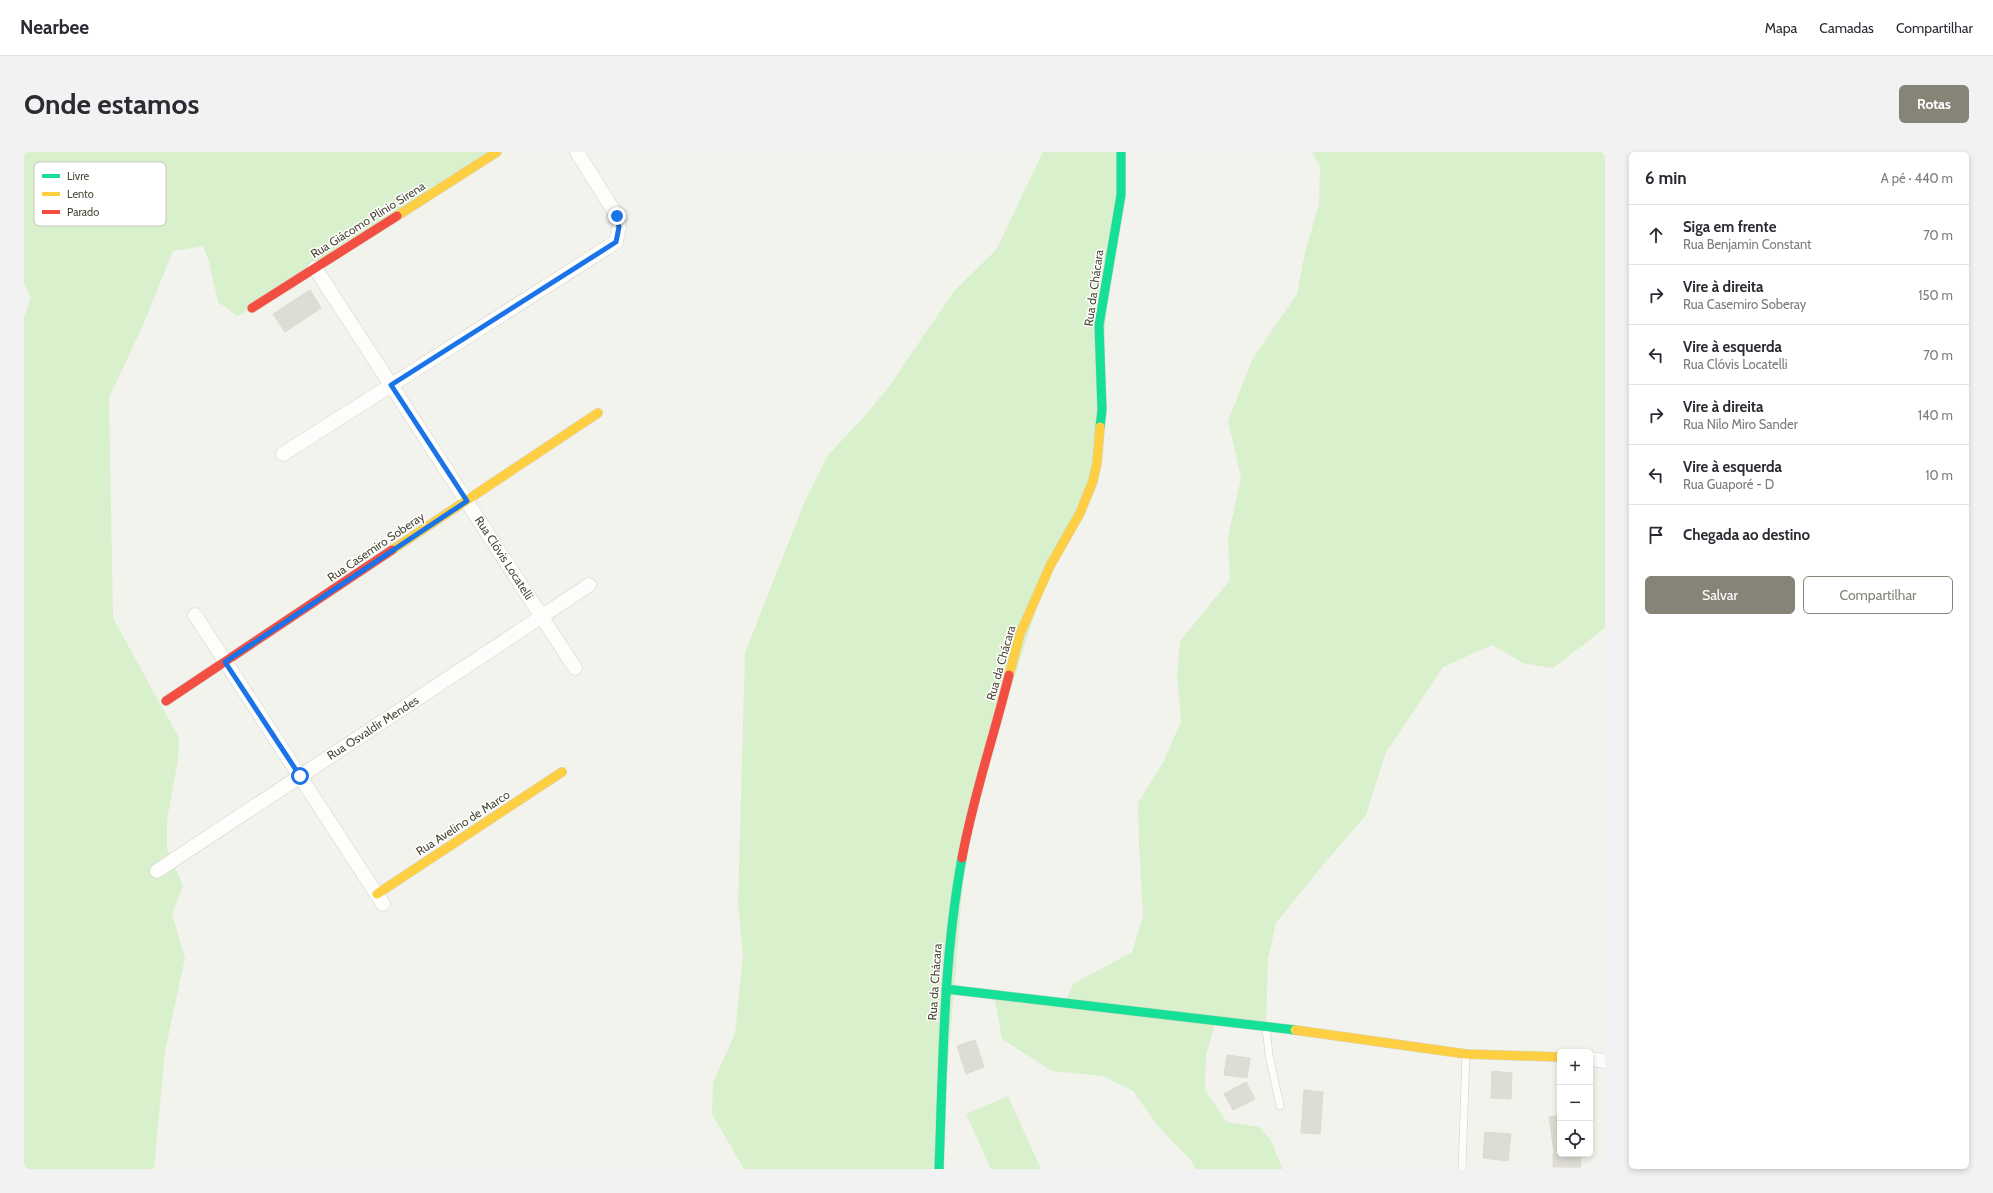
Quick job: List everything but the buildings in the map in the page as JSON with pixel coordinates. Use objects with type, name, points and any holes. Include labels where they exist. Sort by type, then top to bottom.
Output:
[{"type":"street","name":"Rua Giácomo Plínio Sirena","points":[[252,308],[497,152]]},
{"type":"street","points":[[283,454],[616,242],[619,227],[617,216],[577,152]]},
{"type":"street","name":"Rua da Chácara","points":[[939,1169],[946,989],[953,905],[968,823],[992,743],[1020,634],[1050,566],[1080,513],[1093,481],[1097,463],[1102,410],[1099,325],[1121,195],[1121,152]]},
{"type":"street","name":"Rua Clóvis Locatelli","points":[[315,268],[575,668]]},
{"type":"street","name":"Rua Casemiro Soberay","points":[[166,701],[598,413]]},
{"type":"street","name":"Rua Osvaldir Mendes","points":[[157,871],[589,585]]},
{"type":"street","points":[[195,615],[380,899]]},
{"type":"street","name":"Rua Avelino de Marco","points":[[380,899],[562,772]]},
{"type":"street","points":[[946,989],[1266,1026],[1466,1054],[1557,1056]]},
{"type":"street","points":[[1593,1059],[1605,1061]]},
{"type":"lane","points":[[1266,1026],[1269,1055],[1280,1106]]},
{"type":"lane","points":[[1462,1169],[1466,1054]]},
{"type":"green space","points":[[24,152],[497,152],[238,316],[218,302],[209,262],[203,246],[173,251],[143,325],[109,398],[113,618],[179,738],[178,760],[167,820],[167,848],[183,886],[172,914],[185,958],[165,1051],[154,1169],[24,1169],[24,318],[31,297],[24,284]]},
{"type":"green space","points":[[1043,152],[1121,152],[1110,254],[1097,463],[1050,566],[968,823],[939,1169],[744,1169],[712,1114],[713,1082],[735,1034],[743,955],[738,904],[745,653],[804,503],[828,455],[862,419],[891,384],[954,291],[996,250]]},
{"type":"green space","points":[[1312,152],[1605,152],[1605,628],[1553,668],[1523,663],[1492,645],[1443,667],[1386,752],[1366,815],[1276,923],[1268,959],[1266,1026],[1216,1021],[1206,1055],[1205,1090],[1227,1122],[1259,1127],[1270,1139],[1283,1169],[1195,1169],[1193,1163],[1158,1126],[1133,1091],[1103,1076],[1052,1071],[1002,1039],[994,995],[1065,1003],[1073,984],[1132,952],[1143,917],[1138,803],[1164,761],[1181,721],[1177,676],[1180,641],[1230,580],[1228,538],[1241,477],[1228,421],[1253,358],[1297,294],[1305,252],[1319,204],[1320,167]]},
{"type":"green space","points":[[1008,1096],[1041,1169],[991,1169],[966,1114]]},
{"type":"traffic: fast","points":[[1100,427],[1102,410],[1099,325],[1121,195],[1121,152]]},
{"type":"traffic: fast","points":[[939,1169],[947,974],[962,858]]},
{"type":"traffic: fast","points":[[946,989],[1295,1030]]},
{"type":"traffic: slow","points":[[397,216],[497,152]]},
{"type":"traffic: slow","points":[[392,550],[598,413]]},
{"type":"traffic: slow","points":[[1009,675],[1020,634],[1050,566],[1080,513],[1093,481],[1097,463],[1100,427]]},
{"type":"traffic: slow","points":[[377,894],[562,772]]},
{"type":"traffic: slow","points":[[1295,1030],[1466,1054],[1557,1057]]},
{"type":"traffic: jam","points":[[252,308],[397,216]]},
{"type":"traffic: jam","points":[[166,701],[392,550]]},
{"type":"traffic: jam","points":[[962,858],[972,812],[1009,675]]},
{"type":"route","points":[[300,776],[225,662],[467,501],[391,385],[616,242],[619,227],[617,216]]}]
